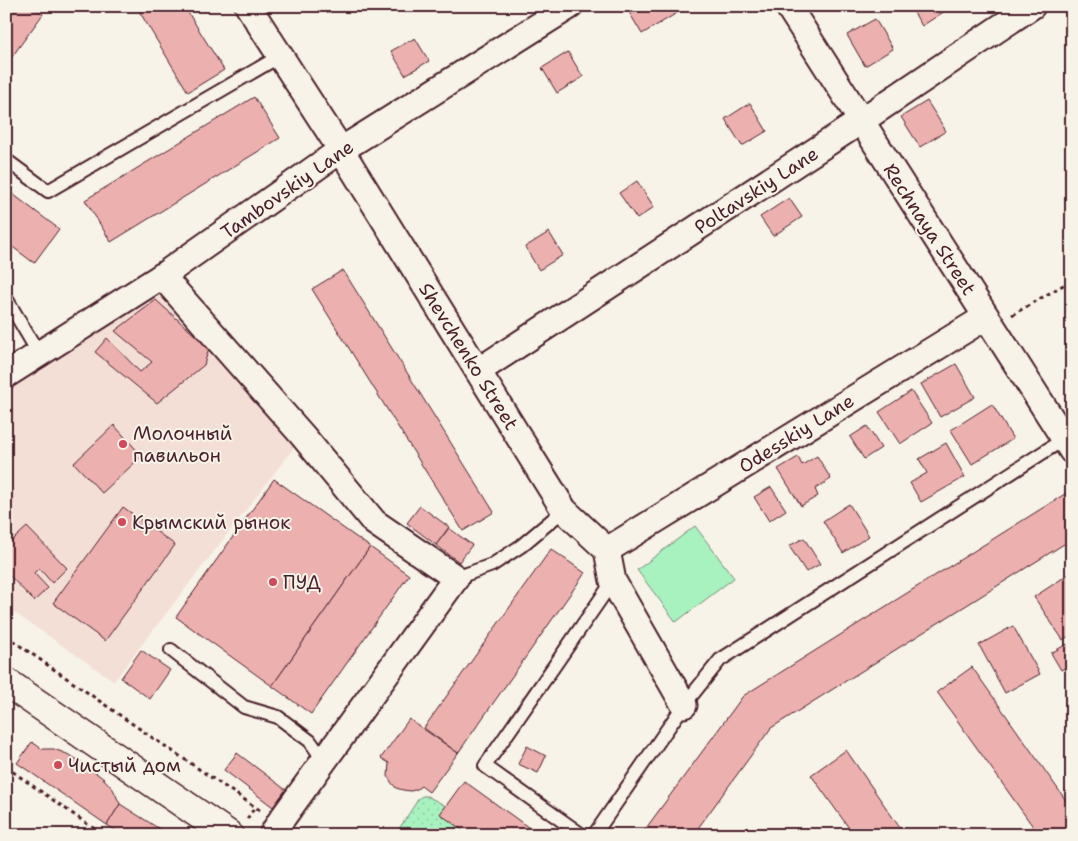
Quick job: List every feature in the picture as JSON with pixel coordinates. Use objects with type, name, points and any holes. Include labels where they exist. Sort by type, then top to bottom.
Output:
[{"type":"main road","points":[[6,682],[230,835]]},
{"type":"street","name":"Shevchenko Street","points":[[248,6],[341,150],[564,510],[607,550]]},
{"type":"street","name":"Tambovskiy Lane","points":[[6,375],[162,276],[341,150],[570,6]]},
{"type":"street","name":"Rechnaya Street","points":[[788,6],[1068,445]]},
{"type":"street","name":"Poltavskiy Lane","points":[[478,371],[861,121],[1032,6]]},
{"type":"street","points":[[162,276],[303,436],[374,522],[456,578],[275,829]]},
{"type":"street","name":"Odesskiy Lane","points":[[607,550],[989,322]]},
{"type":"street","points":[[607,550],[613,581],[684,705]]},
{"type":"lane","points":[[6,160],[48,191],[280,56]]},
{"type":"lane","points":[[6,298],[39,354]]},
{"type":"lane","points":[[594,835],[684,705],[720,660],[1068,445]]},
{"type":"lane","points":[[456,578],[492,564],[521,546],[564,510]]},
{"type":"lane","points":[[582,835],[485,766],[613,581]]},
{"type":"lane","points":[[171,650],[244,707],[278,717],[310,740],[324,761]]},
{"type":"path","points":[[989,322],[1072,280]]},
{"type":"path","points":[[6,636],[147,734],[275,829]]},
{"type":"path","points":[[6,767],[103,835]]},
{"type":"shaded area","name":"Крымский рынок","points":[[160,291],[303,436],[114,681],[6,607],[6,386]]},
{"type":"green space","points":[[695,526],[734,578],[676,622],[637,570]]},
{"type":"green space","points":[[427,796],[446,806],[440,814],[469,835],[395,835],[419,798]]},
{"type":"building","points":[[6,6],[32,6],[43,14],[6,65]]},
{"type":"building","points":[[136,6],[184,6],[224,70],[188,92]]},
{"type":"building","points":[[638,6],[673,6],[677,13],[642,34],[629,12]]},
{"type":"building","points":[[910,6],[946,6],[948,9],[922,26]]},
{"type":"building","points":[[875,19],[893,49],[865,66],[847,35]]},
{"type":"building","points":[[415,38],[429,61],[405,75],[391,51]]},
{"type":"building","points":[[568,52],[583,77],[557,93],[542,68]]},
{"type":"building","points":[[254,97],[280,138],[111,242],[85,200]]},
{"type":"building","points":[[927,101],[946,131],[920,147],[901,117]]},
{"type":"building","points":[[750,103],[767,131],[742,146],[725,119]]},
{"type":"building","points":[[637,181],[654,207],[637,219],[619,193]]},
{"type":"building","points":[[6,189],[59,229],[34,263],[6,242]]},
{"type":"building","points":[[789,198],[802,217],[773,236],[760,217]]},
{"type":"building","points":[[549,232],[563,255],[539,270],[525,247]]},
{"type":"building","points":[[343,270],[494,512],[463,531],[312,289]]},
{"type":"building","points":[[156,300],[209,348],[204,365],[157,403],[95,352],[107,338],[140,372],[152,362],[115,331]]},
{"type":"building","points":[[956,364],[975,397],[940,417],[921,384]]},
{"type":"building","points":[[911,391],[932,423],[900,444],[879,412]]},
{"type":"building","points":[[992,404],[1013,439],[972,464],[951,430]]},
{"type":"building","points":[[114,425],[142,456],[102,493],[74,463]]},
{"type":"building","points":[[867,426],[881,448],[864,459],[850,437]]},
{"type":"building","points":[[946,443],[965,477],[921,502],[910,483],[927,473],[919,459]]},
{"type":"building","points":[[817,456],[831,479],[815,489],[818,496],[801,506],[778,469],[798,457],[802,465]]},
{"type":"building","name":"ПУД","points":[[274,479],[370,547],[272,686],[176,617]]},
{"type":"building","points":[[771,487],[786,510],[769,521],[754,497]]},
{"type":"building","points":[[1068,492],[1072,498],[1072,539],[771,728],[693,835],[641,835],[743,696]]},
{"type":"building","points":[[849,504],[869,536],[843,553],[823,521]]},
{"type":"building","points":[[420,506],[449,527],[436,545],[407,523]]},
{"type":"building","points":[[123,507],[175,545],[105,641],[53,603]]},
{"type":"building","points":[[27,527],[67,568],[52,583],[39,568],[34,573],[48,588],[34,601],[6,572],[6,546]]},
{"type":"building","points":[[449,528],[472,545],[459,562],[436,545]]},
{"type":"building","points":[[804,538],[820,564],[806,572],[789,546]]},
{"type":"building","points":[[370,547],[409,575],[311,714],[272,686]]},
{"type":"building","points":[[551,549],[585,573],[458,753],[424,728]]},
{"type":"building","points":[[1072,572],[1072,634],[1063,640],[1034,597]]},
{"type":"building","points":[[1013,626],[1040,674],[1005,693],[979,645]]},
{"type":"building","points":[[1067,644],[1072,653],[1072,664],[1061,670],[1051,653]]},
{"type":"building","points":[[141,650],[170,670],[150,699],[121,678]]},
{"type":"building","points":[[972,667],[1072,809],[1072,835],[1039,835],[937,692]]},
{"type":"building","points":[[409,719],[458,753],[429,792],[421,786],[411,791],[396,788],[388,776],[389,763],[381,758]]},
{"type":"building","points":[[32,742],[42,749],[54,749],[67,754],[104,779],[113,789],[120,804],[107,825],[17,763]]},
{"type":"building","points":[[527,746],[546,756],[538,773],[518,764]]},
{"type":"building","points":[[846,750],[905,835],[854,835],[811,775]]},
{"type":"building","points":[[237,753],[286,790],[273,807],[224,770]]},
{"type":"building","points":[[464,781],[539,835],[469,835],[440,814]]},
{"type":"building","points":[[120,804],[169,835],[123,835],[107,825]]},
{"type":"place","name":"Молочный павильон","points":[[123,444]]},
{"type":"place","name":"Крымский рынок","points":[[122,522]]},
{"type":"place","name":"ПУД","points":[[273,582]]},
{"type":"place","name":"Чистый дом","points":[[58,765]]}]
